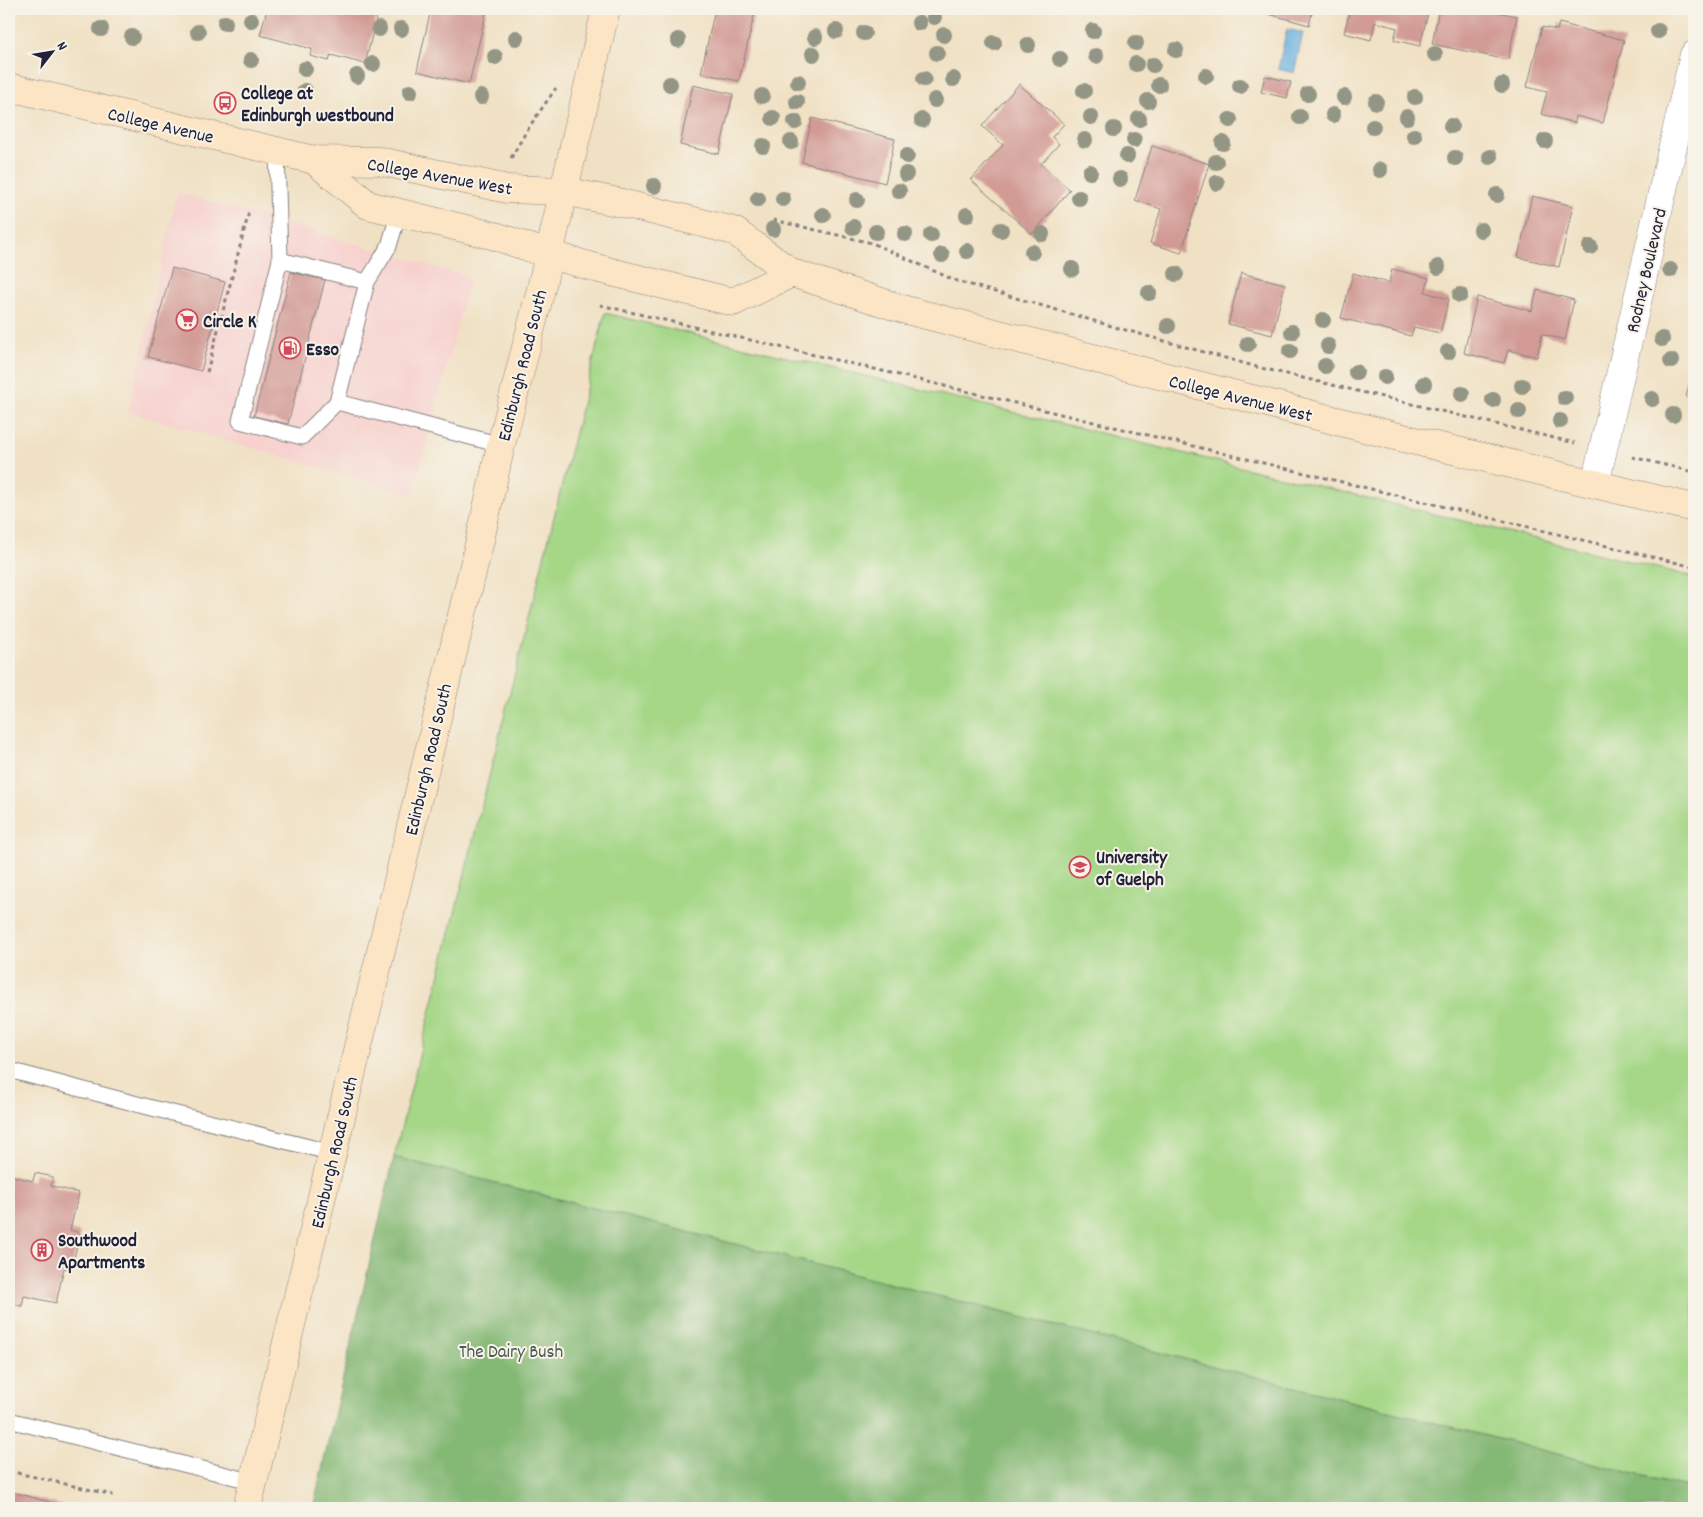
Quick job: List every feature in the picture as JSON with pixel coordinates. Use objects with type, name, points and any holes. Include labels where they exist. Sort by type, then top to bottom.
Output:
[{"type":"main road","name":"Edinburgh Road South","points":[[248,1508],[478,549],[501,445],[540,293],[606,9]]},
{"type":"main road","name":"College Avenue","points":[[9,88],[314,160]]},
{"type":"main road","name":"College Avenue West","points":[[314,160],[379,161],[506,189],[564,191],[622,203],[734,231],[792,273],[906,310],[1399,437],[1694,508]]},
{"type":"main road","name":"College Avenue West","points":[[314,160],[368,205],[495,236],[548,254],[733,302],[792,273]]},
{"type":"street","name":"Rodney Boulevard","points":[[1595,484],[1694,55]]},
{"type":"lane","points":[[277,151],[280,260],[240,420],[302,437],[337,402],[367,282],[389,246],[399,212]]},
{"type":"lane","points":[[280,260],[367,282]]},
{"type":"lane","points":[[337,402],[501,445]]},
{"type":"lane","points":[[9,1070],[333,1152]]},
{"type":"lane","points":[[9,1420],[254,1482]]},
{"type":"path","points":[[504,159],[512,158],[527,130],[560,81]]},
{"type":"path","points":[[225,103],[227,94]]},
{"type":"path","points":[[207,372],[249,212]]},
{"type":"path","points":[[768,219],[872,244],[954,280],[1257,367],[1694,472]]},
{"type":"path","points":[[600,305],[866,367],[1694,567]]},
{"type":"path","points":[[9,1471],[113,1495]]},
{"type":"shaded area","points":[[177,192],[470,277],[413,495],[128,412]]},
{"type":"green space","name":"University of Guelph","points":[[605,313],[1694,577],[1694,1489],[394,1157]]},
{"type":"green space","name":"The Dairy Bush","points":[[394,1157],[1694,1489],[1694,1508],[313,1508]]},
{"type":"water","points":[[1287,29],[1303,33],[1294,73],[1278,69]]},
{"type":"building","points":[[267,9],[353,9],[377,15],[365,64],[331,55],[329,61],[310,56],[312,49],[260,35]]},
{"type":"building","points":[[431,9],[487,9],[469,84],[417,71]]},
{"type":"building","points":[[715,9],[727,9],[754,15],[739,81],[701,73]]},
{"type":"building","points":[[1250,9],[1313,9],[1309,25]]},
{"type":"building","points":[[1330,9],[1429,9],[1420,46],[1394,40],[1397,28],[1375,22],[1371,40],[1344,33],[1349,14]]},
{"type":"building","points":[[1439,9],[1483,9],[1517,16],[1508,60],[1432,44]]},
{"type":"building","points":[[1559,23],[1624,40],[1603,123],[1576,116],[1575,123],[1541,114],[1547,92],[1527,87],[1542,27],[1557,30]]},
{"type":"building","points":[[1265,76],[1291,82],[1287,98],[1261,92]]},
{"type":"building","points":[[1019,84],[1064,124],[1052,137],[1059,144],[1041,164],[1070,190],[1032,234],[971,180],[1003,145],[982,126]]},
{"type":"building","points":[[693,85],[733,94],[719,154],[680,145]]},
{"type":"building","points":[[812,118],[895,139],[885,183],[802,162]]},
{"type":"building","points":[[1152,146],[1209,164],[1181,253],[1150,243],[1161,209],[1135,200]]},
{"type":"building","points":[[1532,196],[1573,206],[1559,267],[1518,257]]},
{"type":"building","name":"Circle K","points":[[172,268],[225,282],[201,371],[148,357]]},
{"type":"building","points":[[1392,269],[1429,278],[1425,292],[1449,299],[1440,333],[1414,327],[1411,336],[1341,318],[1353,273],[1389,283]]},
{"type":"building","name":"Esso","points":[[291,272],[325,280],[288,424],[254,416]]},
{"type":"building","points":[[1241,273],[1285,284],[1272,335],[1228,324]]},
{"type":"building","points":[[1537,290],[1574,300],[1565,340],[1542,334],[1537,357],[1508,350],[1504,363],[1464,353],[1477,297],[1532,311]]},
{"type":"building","points":[[1694,365],[1694,399],[1686,397]]},
{"type":"building","name":"Southwood Apartments","points":[[35,1173],[53,1177],[51,1186],[79,1193],[70,1230],[80,1233],[71,1270],[64,1268],[56,1303],[24,1296],[22,1306],[9,1303],[9,1175],[33,1181]]},
{"type":"building","points":[[9,1491],[71,1508],[9,1508]]},
{"type":"place","name":"College at Edinburgh westbound","points":[[225,103]]},
{"type":"place","name":"Circle K","points":[[187,320]]},
{"type":"place","name":"Esso","points":[[290,348]]},
{"type":"place","name":"University of Guelph","points":[[1080,867]]},
{"type":"place","name":"Southwood Apartments","points":[[42,1250]]}]
